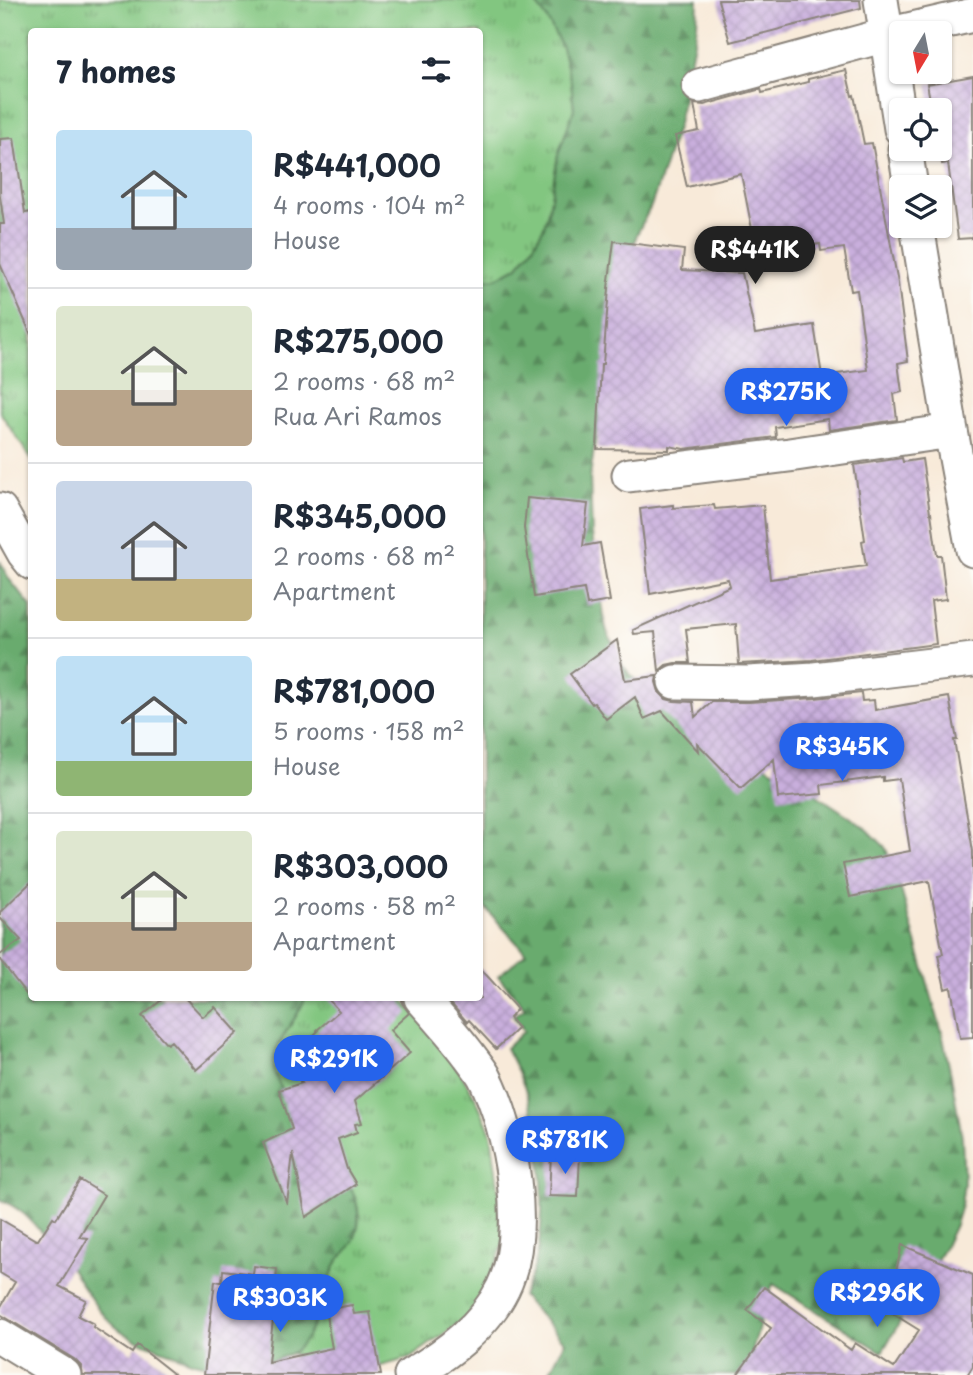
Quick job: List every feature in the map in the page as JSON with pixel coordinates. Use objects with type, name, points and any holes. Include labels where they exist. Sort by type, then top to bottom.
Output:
[{"type":"street","points":[[881,0],[896,98]]},
{"type":"street","points":[[699,86],[886,35],[973,15]]},
{"type":"street","points":[[919,238],[973,550]]},
{"type":"street","points":[[629,475],[951,431]]},
{"type":"street","points":[[0,510],[28,557]]},
{"type":"street","points":[[675,682],[748,683],[814,679],[973,660]]},
{"type":"street","points":[[411,1375],[444,1354],[481,1321],[493,1304],[509,1269],[516,1222],[513,1170],[496,1105],[483,1074],[452,1032],[424,1001]]},
{"type":"street","points":[[0,1336],[64,1375]]},
{"type":"green space","points":[[0,0],[533,0],[546,17],[562,47],[571,82],[574,109],[558,155],[544,227],[517,267],[497,278],[483,280],[483,28],[28,28],[28,454],[0,412]]},
{"type":"green space","points":[[533,0],[698,0],[697,26],[678,124],[625,273],[604,379],[590,477],[592,533],[600,593],[606,629],[622,665],[652,698],[847,815],[885,847],[896,872],[942,1033],[962,1136],[964,1183],[955,1225],[944,1248],[882,1352],[773,1284],[746,1375],[548,1375],[565,1342],[522,1296],[536,1260],[541,1221],[542,1179],[533,1116],[524,1085],[506,1048],[524,1031],[513,1016],[525,1008],[498,976],[526,953],[483,905],[483,280],[497,278],[517,267],[544,227],[558,155],[574,109],[571,82],[562,47],[546,17]]},
{"type":"green space","points":[[0,561],[9,579],[28,602],[28,1001],[304,1001],[276,1051],[275,1073],[295,1111],[349,1184],[357,1204],[358,1224],[353,1242],[336,1264],[316,1318],[300,1346],[280,1358],[252,1364],[222,1365],[187,1360],[148,1345],[116,1327],[93,1302],[67,1263],[30,1219],[0,1200]]},
{"type":"green space","points":[[304,1001],[404,1001],[436,1037],[458,1069],[476,1099],[491,1133],[505,1240],[476,1311],[410,1358],[381,1366],[354,1367],[292,1354],[313,1325],[334,1268],[354,1239],[359,1213],[355,1198],[339,1168],[295,1112],[275,1073],[278,1047]]},
{"type":"building","points":[[718,0],[860,0],[861,8],[730,42]]},
{"type":"building","points":[[846,70],[864,144],[872,143],[898,283],[908,361],[898,363],[902,392],[894,394],[897,420],[829,430],[828,419],[775,427],[776,437],[684,449],[669,446],[669,450],[597,449],[601,364],[614,241],[684,250],[682,270],[742,273],[755,334],[814,325],[822,376],[868,370],[857,290],[851,291],[844,248],[821,251],[820,244],[800,247],[797,230],[754,239],[741,174],[687,187],[675,136],[699,131],[694,104],[704,105],[761,89],[762,93],[808,82],[808,79]]},
{"type":"building","points":[[973,76],[973,238],[958,239],[952,175],[950,175],[948,163],[942,164],[941,161],[952,161],[952,98],[930,98],[927,84],[952,84],[952,80]]},
{"type":"building","points":[[14,138],[25,213],[28,213],[28,328],[0,264],[0,224],[4,224],[0,197],[0,139]]},
{"type":"building","points":[[902,458],[903,462],[922,459],[937,555],[941,555],[946,599],[931,601],[936,644],[812,660],[739,664],[736,624],[686,629],[690,663],[666,665],[659,671],[655,632],[634,634],[633,630],[730,586],[728,579],[650,594],[640,509],[673,505],[673,508],[714,505],[715,509],[763,505],[770,579],[866,566],[854,465]]},
{"type":"building","points":[[527,498],[588,504],[583,546],[600,543],[610,601],[587,605],[584,589],[534,597],[524,528]]},
{"type":"building","points":[[617,640],[625,680],[657,676],[659,692],[666,699],[693,702],[695,717],[712,702],[749,702],[861,693],[862,701],[874,700],[875,710],[949,697],[973,851],[973,1037],[960,1038],[951,987],[945,989],[938,955],[943,954],[929,881],[850,897],[843,864],[910,851],[899,779],[883,781],[883,777],[821,785],[822,794],[778,798],[774,759],[741,788],[697,743],[698,751],[662,711],[644,719],[635,697],[606,719],[594,703],[592,704],[570,674]]},
{"type":"building","points":[[28,885],[28,997],[0,960],[0,955],[21,940],[0,918],[0,912]]},
{"type":"building","points":[[483,971],[517,1009],[509,1018],[518,1028],[496,1049],[469,1020],[467,1022],[449,1001],[483,1001]]},
{"type":"building","points":[[160,1001],[188,1001],[203,1017],[215,1007],[238,1033],[196,1070],[171,1041],[167,1044],[142,1016]]},
{"type":"building","points":[[330,1001],[402,1001],[409,1013],[390,1030],[410,1053],[355,1101],[362,1123],[355,1124],[357,1132],[338,1139],[347,1169],[356,1184],[306,1217],[293,1153],[287,1204],[263,1143],[292,1129],[279,1090],[302,1083],[284,1064],[339,1011]]},
{"type":"building","points":[[551,1154],[580,1155],[578,1197],[549,1196]]},
{"type":"building","points":[[80,1180],[104,1195],[79,1237],[88,1238],[59,1286],[86,1300],[78,1316],[94,1324],[93,1327],[132,1353],[137,1345],[175,1375],[83,1375],[81,1366],[74,1359],[0,1314],[0,1308],[15,1282],[0,1273],[0,1219],[38,1240],[53,1217],[56,1219]]},
{"type":"building","points":[[902,1245],[973,1275],[973,1366],[967,1375],[737,1375],[771,1328],[747,1310],[764,1287],[851,1350],[855,1343],[894,1368],[919,1330],[887,1310]]},
{"type":"building","points":[[254,1266],[277,1269],[268,1362],[332,1348],[325,1310],[352,1305],[354,1314],[370,1312],[381,1375],[204,1375],[215,1281],[222,1282],[223,1270],[253,1274]]}]
